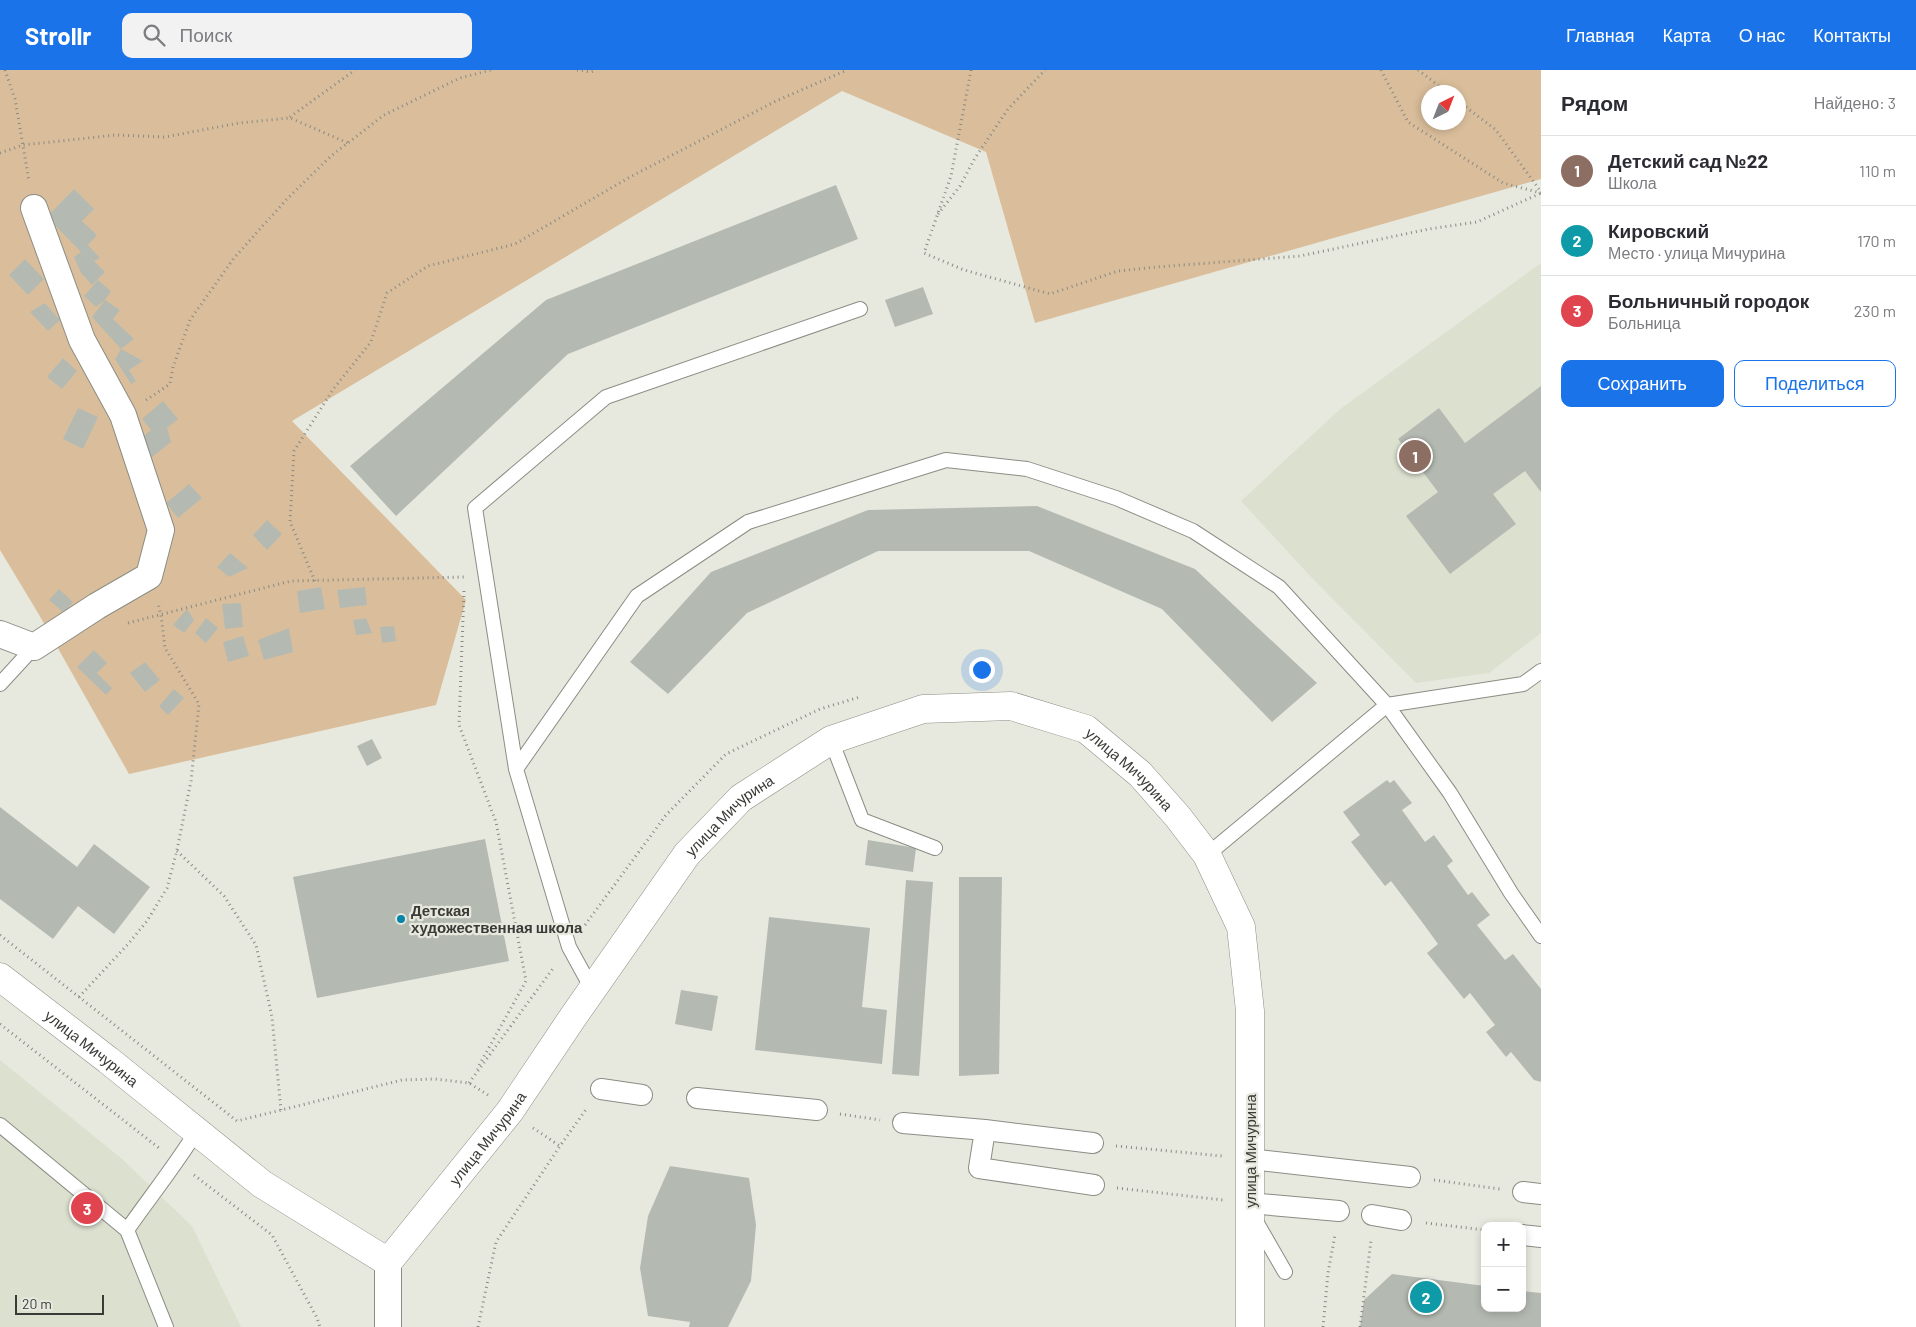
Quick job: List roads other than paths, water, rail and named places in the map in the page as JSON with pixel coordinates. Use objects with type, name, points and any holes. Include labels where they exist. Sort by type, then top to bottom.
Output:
[{"type":"street","points":[[0,634],[34,647],[97,606],[149,576],[161,530],[123,415],[82,340],[34,208]]},
{"type":"street","name":"улица Мичурина","points":[[0,977],[108,1060],[262,1184],[388,1262],[510,1111],[592,989],[687,854],[741,798],[831,740],[923,709],[1011,706],[1086,729],[1140,774],[1178,816],[1207,855],[1241,927],[1250,1010],[1250,1327]]},
{"type":"street","points":[[601,1089],[642,1095]]},
{"type":"street","points":[[697,1098],[817,1110]]},
{"type":"street","points":[[903,1123],[985,1130],[1093,1143]]},
{"type":"street","points":[[985,1130],[979,1168],[1094,1185]]},
{"type":"street","points":[[1250,1159],[1410,1177]]},
{"type":"street","points":[[1249,1206],[1339,1211]]},
{"type":"street","points":[[1372,1215],[1401,1220]]},
{"type":"street","points":[[1526,1235],[1541,1237]]},
{"type":"street","points":[[388,1262],[388,1327]]},
{"type":"lane","points":[[592,989],[569,947],[516,769],[475,508],[606,397],[860,309]]},
{"type":"lane","points":[[516,769],[637,596],[748,522],[946,460],[1027,469],[1116,498],[1193,531],[1279,587],[1387,705],[1450,793],[1541,936]]},
{"type":"lane","points":[[0,684],[34,647]]},
{"type":"lane","points":[[1207,855],[1387,705],[1523,684],[1541,671]]},
{"type":"lane","points":[[831,740],[862,820],[936,848]]},
{"type":"lane","points":[[0,1125],[127,1230],[166,1327]]},
{"type":"lane","points":[[127,1230],[154,1190],[177,1162],[196,1132]]},
{"type":"lane","points":[[1249,1206],[1284,1272]]},
{"type":"place","name":"Детский сад №22","points":[[1415,456]]},
{"type":"place","name":"Детская художественная школа","points":[[401,919]]},
{"type":"place","name":"Больничный городок","points":[[87,1208]]},
{"type":"place","name":"Кировский","points":[[1426,1297]]}]
